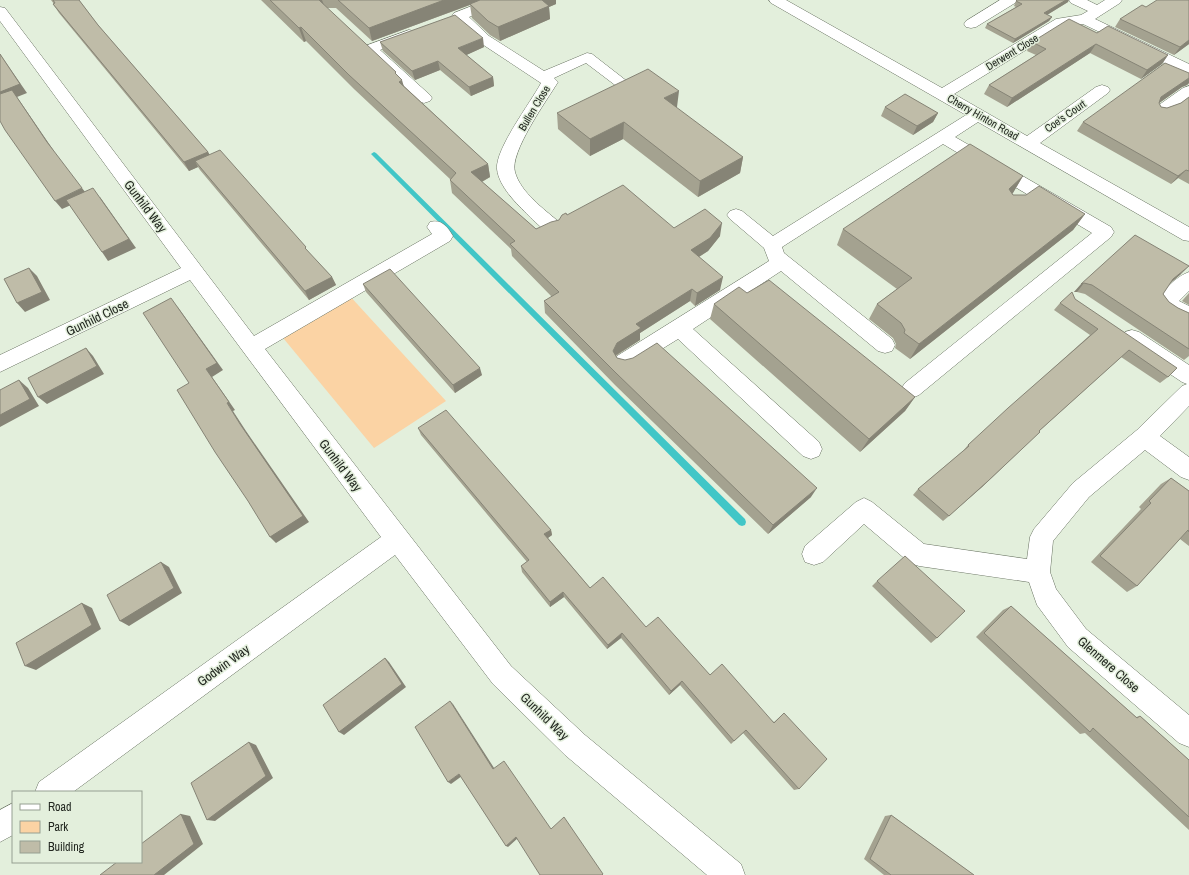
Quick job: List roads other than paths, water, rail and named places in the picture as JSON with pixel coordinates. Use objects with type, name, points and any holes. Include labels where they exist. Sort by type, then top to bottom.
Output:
[{"type":"street","points":[[444,21],[499,0]]},
{"type":"street","name":"Cherry Hinton Road","points":[[776,0],[1028,142],[1189,235]]},
{"type":"street","points":[[971,24],[1010,0]]},
{"type":"street","points":[[1076,0],[1098,11]]},
{"type":"street","name":"Derwent Close","points":[[943,94],[1060,22],[1085,19],[1115,0]]},
{"type":"street","name":"Gunhild Way","points":[[0,11],[7,31],[193,270],[502,675],[575,745],[730,875]]},
{"type":"street","name":"Bullen Close","points":[[459,16],[484,39],[550,82],[518,134],[510,151],[505,168],[509,179],[517,192],[553,227]]},
{"type":"street","points":[[1085,19],[1189,70]]},
{"type":"street","points":[[370,49],[422,30]]},
{"type":"street","points":[[359,38],[424,98]]},
{"type":"street","points":[[544,77],[587,58],[620,82]]},
{"type":"street","name":"Coe's Court","points":[[1028,142],[1102,90]]},
{"type":"street","points":[[1162,111],[1189,91]]},
{"type":"street","points":[[624,362],[679,328],[777,253],[942,137],[978,114]]},
{"type":"street","points":[[912,389],[1105,232],[942,137]]},
{"type":"street","points":[[1015,202],[1032,189]]},
{"type":"street","points":[[736,215],[777,253],[885,345]]},
{"type":"street","points":[[252,347],[444,236],[436,227]]},
{"type":"street","name":"Gunhild Close","points":[[0,364],[193,270]]},
{"type":"street","points":[[1189,279],[1166,302],[1189,316]]},
{"type":"street","points":[[1116,327],[1189,376]]},
{"type":"street","points":[[679,328],[811,449]]},
{"type":"street","name":"Glenmere Close","points":[[1182,399],[1145,437],[1081,490],[1042,538],[1038,572],[1046,596],[1077,638],[1189,733]]},
{"type":"street","points":[[1145,437],[1185,467]]},
{"type":"street","points":[[814,554],[864,509],[919,555],[1038,572]]},
{"type":"street","name":"Godwin Way","points":[[50,791],[397,539]]},
{"type":"street","points":[[0,828],[12,819]]},
{"type":"waterway","points":[[374,154],[742,522]]}]
